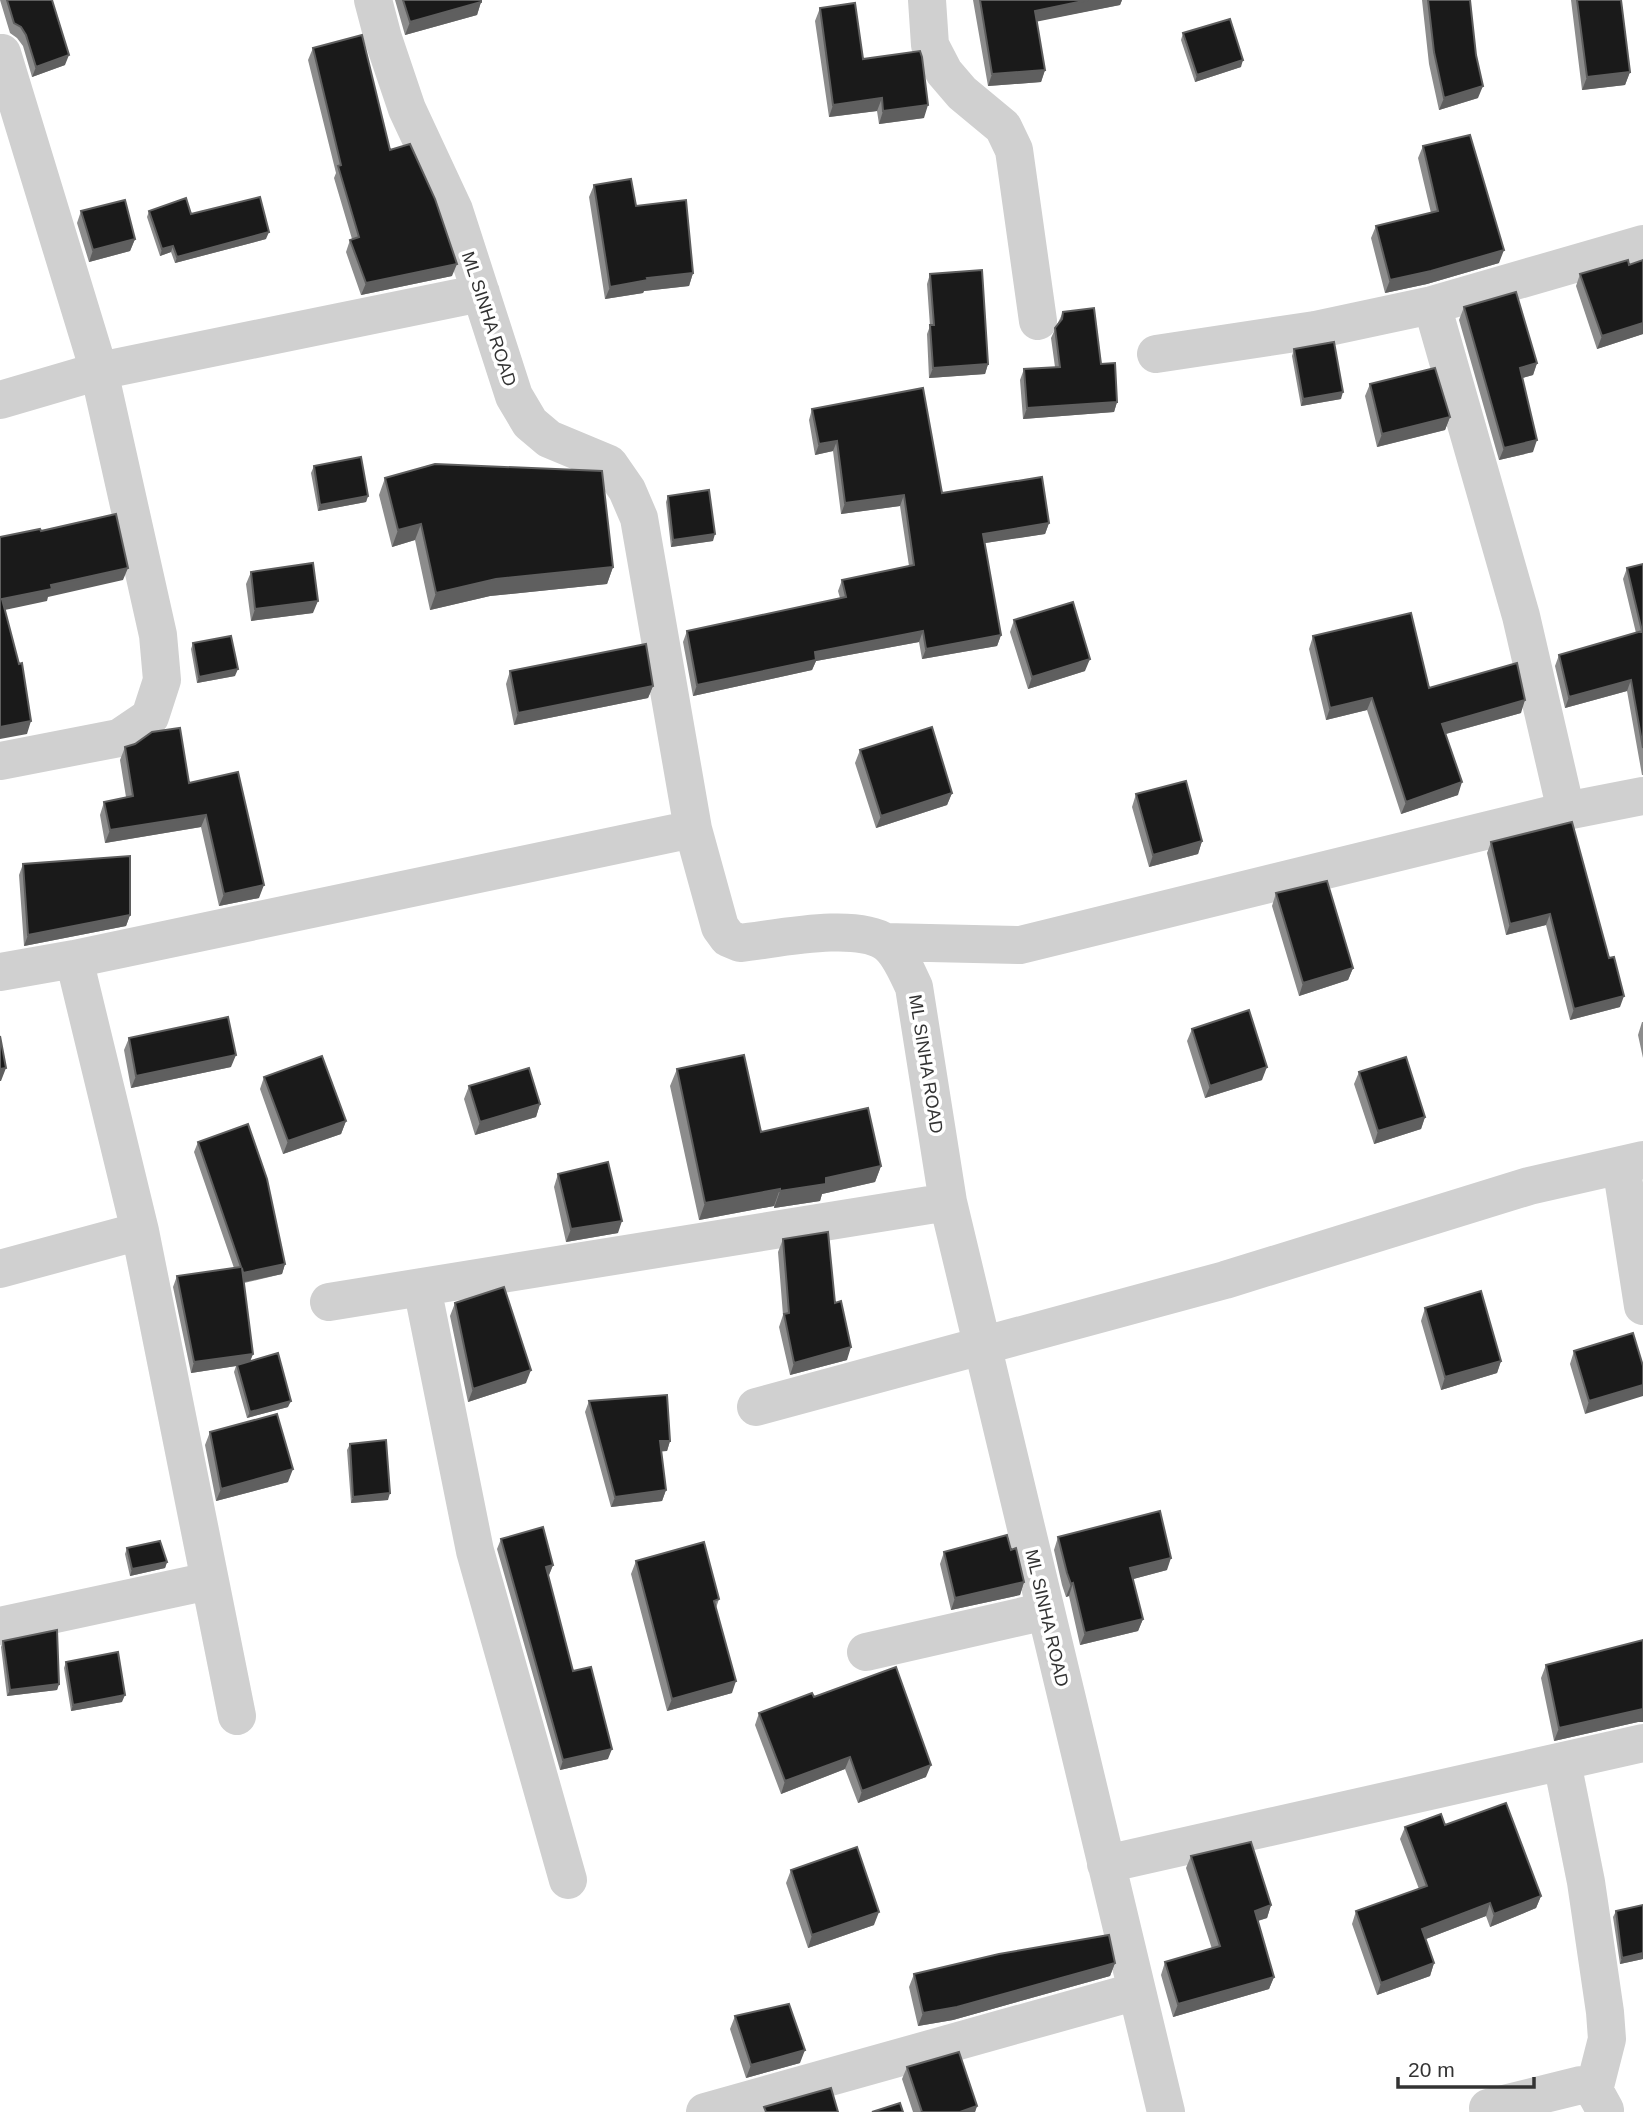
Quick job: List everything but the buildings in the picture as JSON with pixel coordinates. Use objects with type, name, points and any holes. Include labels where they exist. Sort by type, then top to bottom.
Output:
[{"type":"street","name":"ML SINHA ROAD","points":[[373,0],[407,109],[454,210],[514,396],[530,423],[549,439],[609,464],[627,490],[639,518],[693,830],[720,927],[728,938],[740,943],[851,931],[886,942],[900,960],[914,987],[948,1202],[1166,2112]]},
{"type":"street","points":[[927,0],[930,45],[944,72],[962,93],[1003,127],[1014,150],[1038,321]]},
{"type":"street","points":[[0,761],[119,738],[150,717],[162,680],[158,635],[99,371],[2,53]]},
{"type":"street","points":[[1156,354],[1315,330],[1432,305],[1643,244]]},
{"type":"street","points":[[0,400],[99,371],[481,293]]},
{"type":"street","points":[[1432,305],[1521,616],[1566,811]]},
{"type":"street","points":[[886,942],[1020,944],[1566,811],[1643,796]]},
{"type":"street","points":[[0,972],[74,959],[693,830]]},
{"type":"street","points":[[74,959],[140,1231],[237,1716]]},
{"type":"street","points":[[755,1407],[1225,1280],[1529,1186],[1632,1163],[1643,1306]]},
{"type":"street","points":[[329,1302],[948,1202]]},
{"type":"street","points":[[0,1269],[140,1231]]},
{"type":"street","points":[[422,1287],[475,1551],[568,1880]]},
{"type":"street","points":[[0,1626],[209,1581]]},
{"type":"street","points":[[866,1652],[1046,1611]]},
{"type":"street","points":[[1107,1864],[1643,1743]]},
{"type":"street","points":[[1562,1762],[1588,1894],[1605,2012],[1607,2039],[1600,2101]]},
{"type":"street","points":[[705,2112],[751,2106],[1137,1991]]},
{"type":"street","points":[[1488,2108],[1581,2085],[1600,2101]]}]
